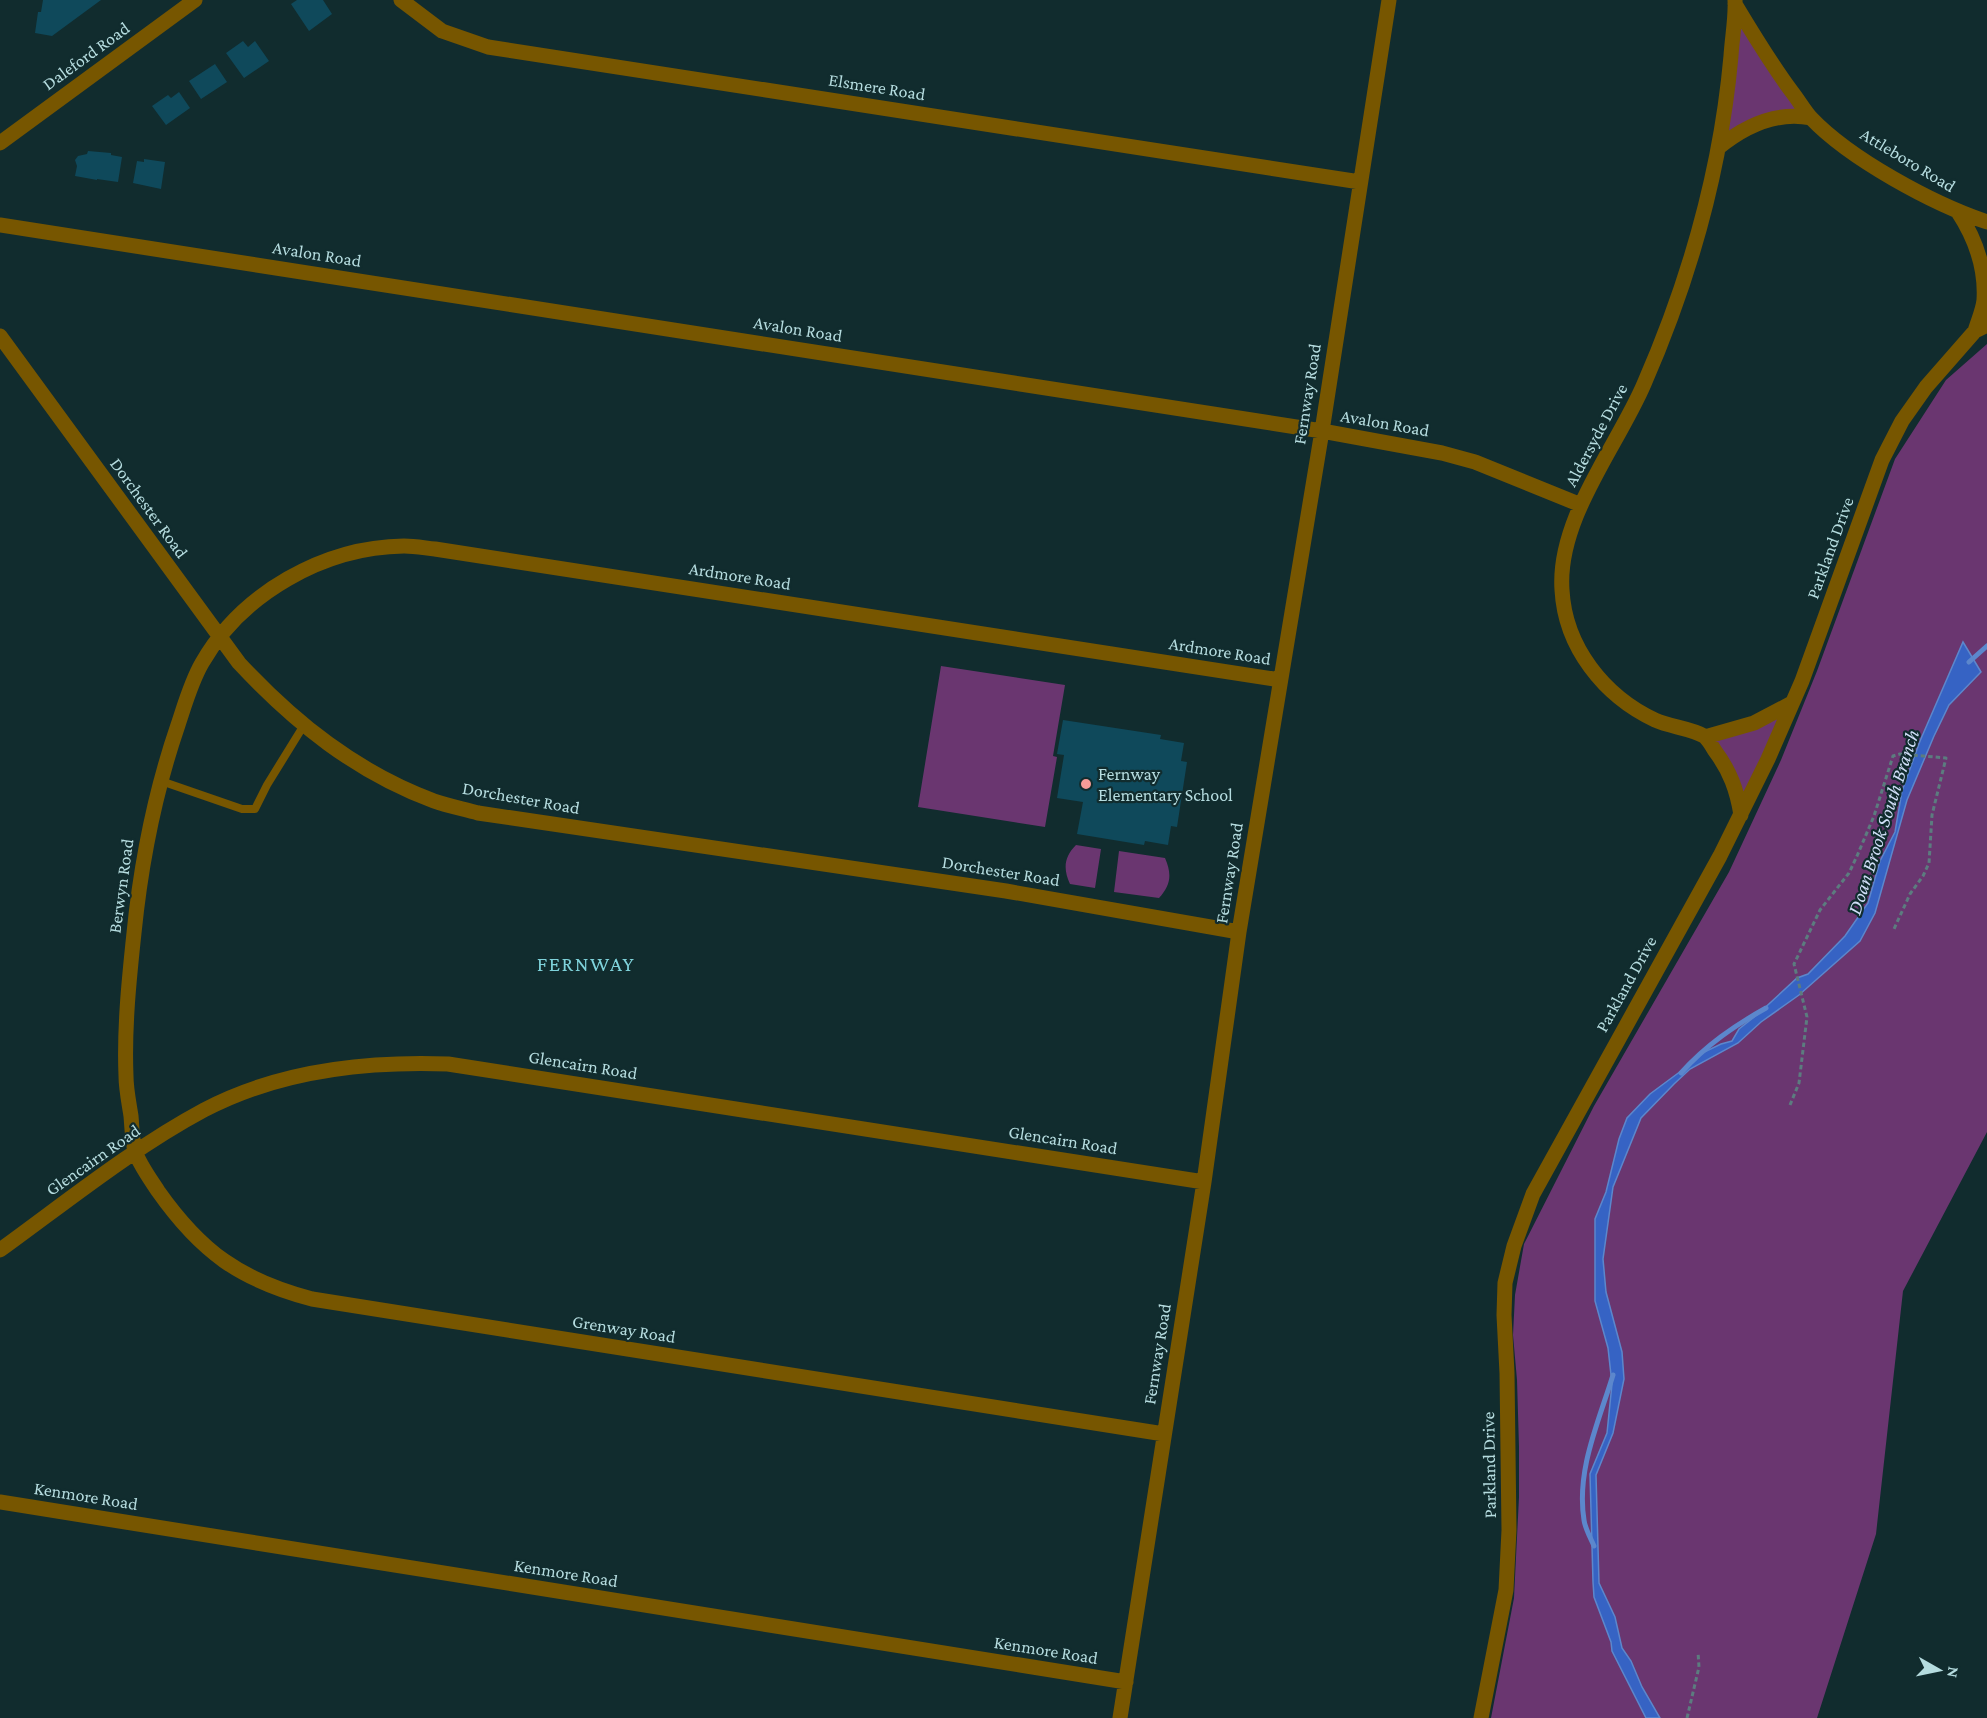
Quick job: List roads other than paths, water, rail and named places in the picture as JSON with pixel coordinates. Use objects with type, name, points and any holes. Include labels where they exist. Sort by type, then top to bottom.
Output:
[{"type":"street","name":"Daleford Road","points":[[0,143],[195,0]]},
{"type":"street","name":"Elsmere Road","points":[[401,0],[442,31],[489,47],[1360,182]]},
{"type":"street","name":"Fernway Road","points":[[1120,1718],[1204,1182],[1239,932],[1322,431],[1389,0]]},
{"type":"street","name":"Attleboro Road","points":[[1735,2],[1778,73],[1811,118],[1834,138],[1882,171],[1958,212],[1987,222]]},
{"type":"street","name":"Aldersyde Drive","points":[[1705,737],[1656,720],[1628,705],[1609,690],[1592,670],[1577,646],[1567,619],[1562,590],[1564,556],[1581,505],[1624,427],[1660,347],[1678,297],[1704,210],[1728,89],[1735,2]]},
{"type":"street","points":[[1718,148],[1749,127],[1767,120],[1784,115],[1811,118]]},
{"type":"street","name":"Attleboro Road","points":[[1958,212],[1978,251],[1983,272],[1984,301],[1981,328]]},
{"type":"street","name":"Avalon Road","points":[[0,225],[1322,431],[1442,453],[1475,462],[1581,505]]},
{"type":"street","name":"Parkland Drive","points":[[1481,1718],[1506,1590],[1509,1530],[1504,1315],[1505,1283],[1514,1246],[1533,1194],[1720,856],[1768,759],[1835,594],[1882,460],[1902,421],[1926,387],[1981,328]]},
{"type":"street","name":"Dorchester Road","points":[[0,336],[239,663],[270,696],[304,725],[356,762],[394,784],[435,801],[478,813],[1006,891],[1239,932]]},
{"type":"street","name":"Ardmore Road","points":[[219,638],[265,592],[291,576],[342,556],[404,546],[459,552],[1280,680]]},
{"type":"street","name":"Berwyn Road","points":[[135,1153],[126,1076],[129,977],[143,862],[161,780],[192,682],[202,662],[219,638]]},
{"type":"street","points":[[1741,815],[1737,791],[1727,768],[1705,737],[1754,723],[1792,703]]},
{"type":"street","name":"Glencairn Road","points":[[0,1250],[135,1153],[204,1110],[261,1086],[336,1068],[413,1062],[448,1064],[1204,1182]]},
{"type":"street","name":"Grenway Road","points":[[135,1153],[173,1211],[194,1236],[225,1262],[252,1279],[280,1291],[312,1299],[1164,1434]]},
{"type":"street","name":"Kenmore Road","points":[[0,1502],[1126,1682]]},
{"type":"lane","points":[[161,780],[242,809],[255,809],[304,725]]},
{"type":"water","points":[[1963,642],[1981,672],[1949,705],[1934,736],[1907,800],[1875,913],[1860,941],[1799,995],[1761,1022],[1738,1043],[1690,1069],[1674,1084],[1641,1118],[1613,1187],[1603,1259],[1606,1292],[1622,1352],[1624,1379],[1613,1433],[1596,1475],[1599,1583],[1615,1617],[1622,1648],[1660,1718],[1646,1718],[1612,1651],[1611,1642],[1594,1597],[1590,1474],[1607,1433],[1612,1384],[1608,1348],[1595,1301],[1595,1219],[1606,1192],[1619,1139],[1627,1118],[1650,1094],[1685,1068],[1696,1056],[1732,1041],[1739,1029],[1797,978],[1808,974],[1845,936],[1868,903],[1880,861],[1895,832],[1902,791],[1920,741]]},
{"type":"waterway","name":"Doan Brook South Branch","points":[[1969,662],[1987,646]]},
{"type":"waterway","name":"Doan Brook South Branch","points":[[1681,1073],[1721,1037],[1766,1008]]},
{"type":"waterway","name":"Doan Brook South Branch","points":[[1594,1546],[1584,1520],[1583,1483],[1590,1446],[1613,1375]]},
{"type":"place","name":"Fernway Elementary School","points":[[1086,784]]},
{"type":"district","name":"FERNWAY","points":[[586,964]]}]
